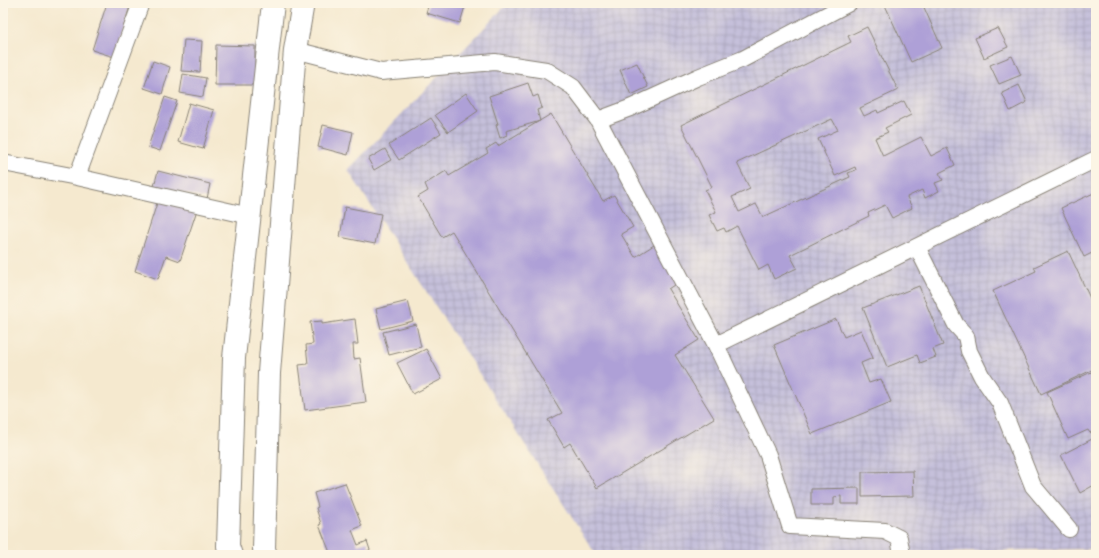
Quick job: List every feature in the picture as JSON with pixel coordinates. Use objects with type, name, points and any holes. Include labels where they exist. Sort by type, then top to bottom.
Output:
[{"type":"highway","points":[[231,555],[228,546],[234,358],[274,3]]},
{"type":"highway","points":[[266,555],[264,549],[269,373],[295,50],[303,3]]},
{"type":"street","points":[[77,177],[141,3]]},
{"type":"street","points":[[598,120],[630,108],[698,77],[743,59],[848,3]]},
{"type":"street","points":[[295,50],[381,72],[495,62],[546,70],[573,87],[598,120],[716,345],[768,455],[790,526],[885,531],[899,538],[902,555]]},
{"type":"street","points":[[716,345],[1096,159]]},
{"type":"street","points":[[3,162],[250,216]]},
{"type":"street","points":[[917,246],[956,325],[966,336],[969,351],[982,377],[1000,403],[1033,486],[1069,529]]},
{"type":"shaded area","points":[[508,3],[1096,3],[1096,549],[757,555],[596,555],[348,170]]},
{"type":"building","points":[[107,3],[131,3],[114,57],[92,50]]},
{"type":"building","points":[[429,3],[466,3],[460,23],[426,13]]},
{"type":"building","points":[[884,3],[922,3],[942,48],[911,62]]},
{"type":"building","points":[[867,27],[898,90],[860,108],[864,116],[877,110],[878,113],[904,101],[911,115],[885,128],[888,132],[875,138],[883,156],[921,137],[931,156],[947,148],[955,165],[939,173],[943,180],[935,183],[939,191],[925,198],[922,190],[907,197],[912,208],[892,218],[885,205],[868,213],[869,216],[790,255],[797,268],[774,279],[768,265],[759,270],[737,226],[726,232],[724,228],[717,231],[709,215],[716,212],[705,190],[712,187],[681,125],[851,42],[848,36]],"holes":[[[832,119],[838,130],[818,139],[835,176],[855,167],[856,170],[848,173],[850,177],[763,217],[756,204],[739,212],[732,197],[750,189],[737,163]]]},
{"type":"building","points":[[998,28],[1008,47],[984,58],[975,38]]},
{"type":"building","points":[[184,40],[202,41],[200,72],[181,71]]},
{"type":"building","points":[[216,45],[255,46],[255,85],[215,85]]},
{"type":"building","points":[[1012,56],[1021,75],[999,84],[990,65]]},
{"type":"building","points":[[153,61],[170,67],[162,94],[144,88]]},
{"type":"building","points":[[637,63],[648,87],[631,95],[620,70]]},
{"type":"building","points":[[183,74],[206,78],[203,97],[180,93]]},
{"type":"building","points":[[528,83],[533,97],[538,95],[542,108],[537,110],[540,121],[506,131],[507,135],[500,138],[496,125],[498,124],[489,96]]},
{"type":"building","points":[[1019,85],[1027,102],[1010,111],[1002,93]]},
{"type":"building","points":[[466,93],[478,111],[448,132],[435,115]]},
{"type":"building","points":[[165,97],[177,101],[160,151],[148,147]]},
{"type":"building","points":[[189,103],[214,110],[203,149],[178,142]]},
{"type":"building","points":[[551,114],[603,201],[614,195],[633,227],[621,234],[635,257],[654,245],[677,283],[668,289],[699,340],[675,355],[714,418],[597,488],[570,443],[564,447],[548,420],[562,413],[452,231],[442,237],[418,197],[428,191],[425,184],[446,171],[449,176],[488,153],[486,149],[496,143],[498,146]]},
{"type":"building","points":[[431,118],[441,133],[399,160],[389,145]]},
{"type":"building","points":[[323,125],[353,132],[348,155],[318,147]]},
{"type":"building","points":[[385,149],[391,160],[374,170],[368,159]]},
{"type":"building","points":[[158,171],[210,184],[207,199],[154,186]]},
{"type":"building","points":[[1096,192],[1096,251],[1084,257],[1061,208]]},
{"type":"building","points":[[159,197],[197,210],[180,261],[166,256],[158,279],[135,271]]},
{"type":"building","points":[[345,207],[381,214],[375,244],[340,237]]},
{"type":"building","points":[[1068,251],[1096,311],[1096,368],[1041,394],[993,291],[1036,271],[1034,267]]},
{"type":"building","points":[[919,286],[943,345],[933,349],[936,357],[920,363],[917,355],[887,367],[863,308]]},
{"type":"building","points":[[408,301],[413,321],[381,329],[376,309]]},
{"type":"building","points":[[355,319],[358,344],[353,344],[354,359],[360,358],[366,402],[305,410],[299,365],[308,364],[306,345],[313,344],[310,322],[322,321],[322,324]]},
{"type":"building","points":[[836,319],[844,337],[861,330],[873,358],[861,363],[869,383],[881,379],[891,402],[812,434],[774,345]]},
{"type":"building","points":[[416,324],[421,347],[389,355],[383,332]]},
{"type":"building","points":[[426,349],[442,379],[413,394],[397,363]]},
{"type":"building","points":[[1096,370],[1096,430],[1090,433],[1088,430],[1068,439],[1047,392]]},
{"type":"building","points":[[1096,437],[1096,484],[1080,493],[1061,455]]},
{"type":"building","points":[[913,471],[914,496],[862,497],[862,472]]},
{"type":"building","points":[[345,483],[362,526],[352,530],[358,545],[367,541],[370,550],[360,554],[361,555],[331,555],[319,525],[321,524],[316,508],[318,507],[314,493]]},
{"type":"building","points":[[859,488],[859,504],[841,504],[841,496],[834,497],[834,505],[811,505],[811,489]]}]
